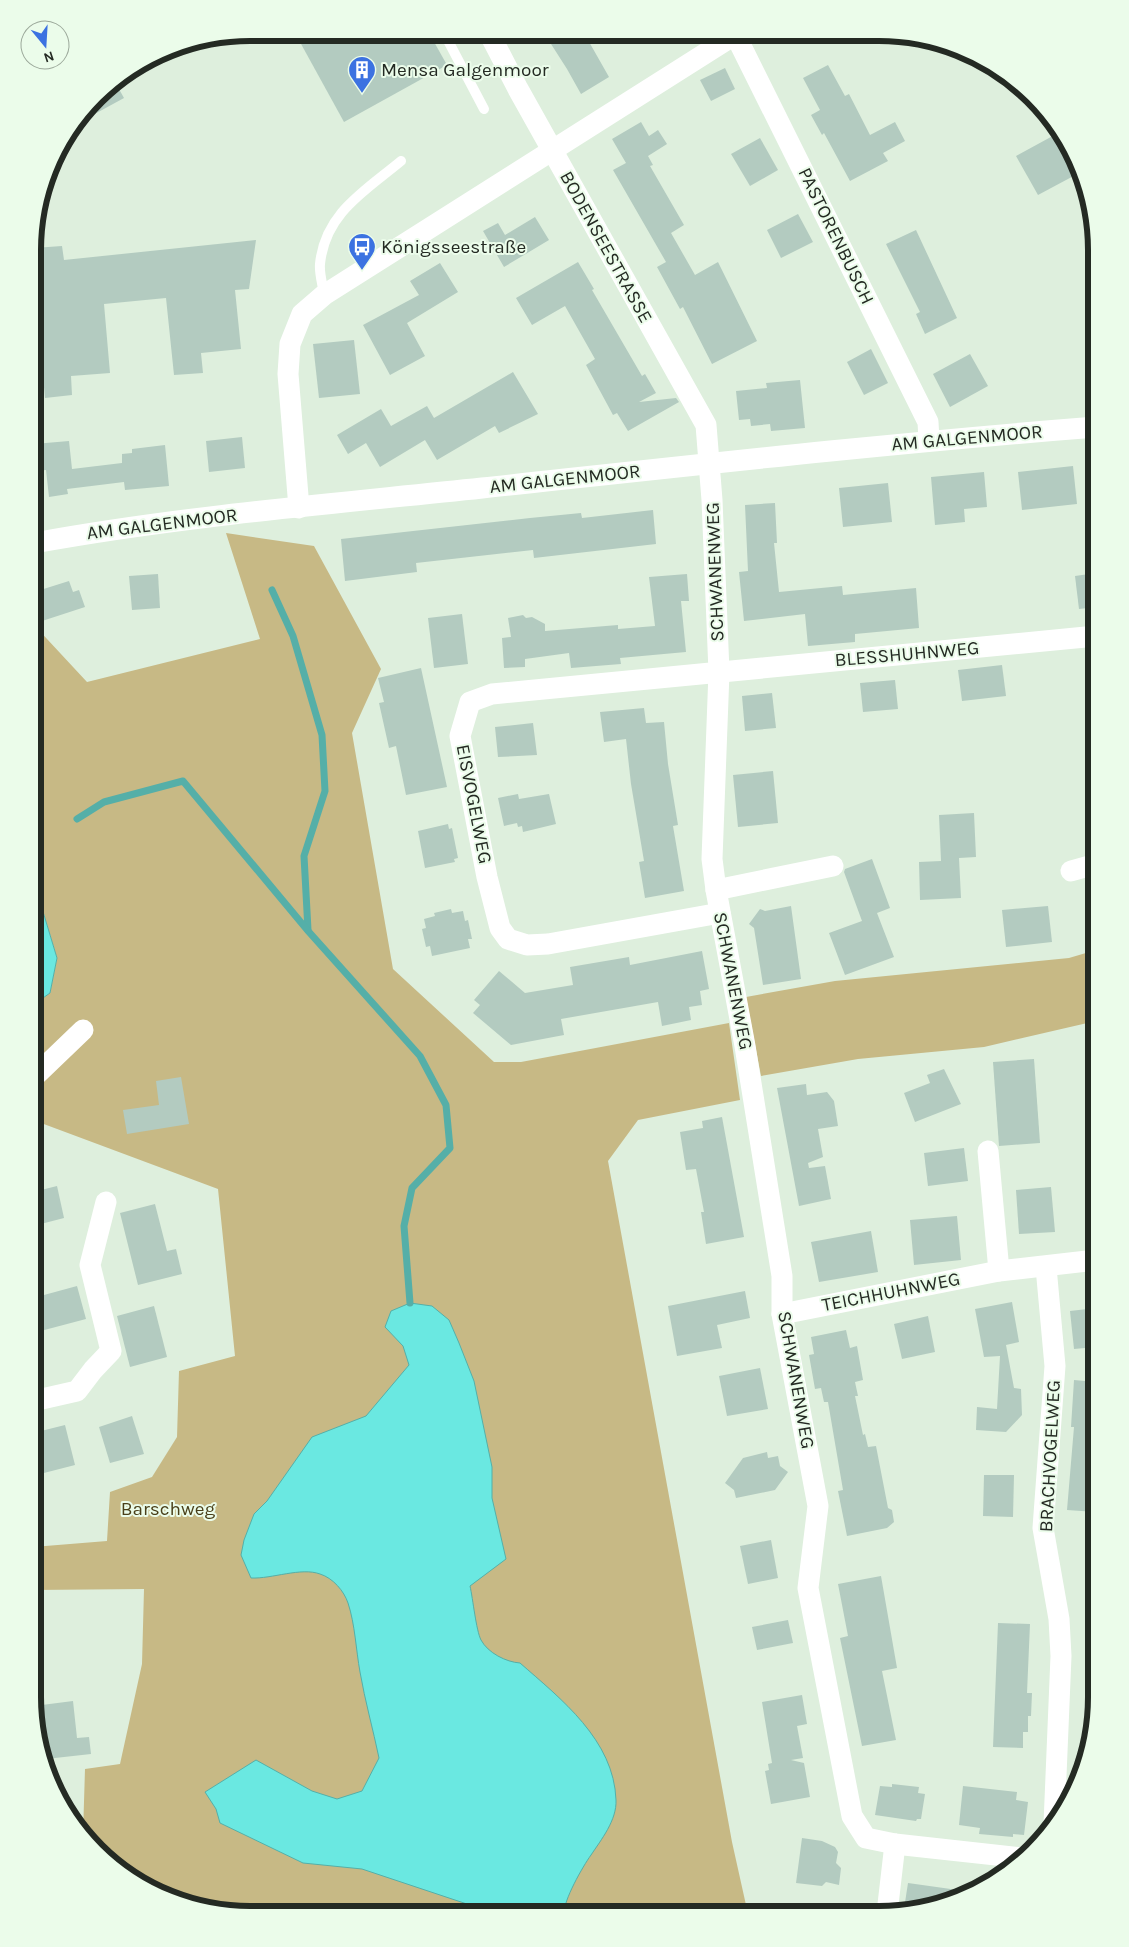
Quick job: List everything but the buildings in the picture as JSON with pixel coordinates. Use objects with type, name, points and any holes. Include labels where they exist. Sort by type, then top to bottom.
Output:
[{"type":"street","name":"BODENSEESTRASSE","points":[[493,41],[706,425],[710,464]]},
{"type":"street","points":[[299,508],[288,374],[290,344],[302,314],[324,295],[725,41]]},
{"type":"street","name":"PASTORENBUSCH","points":[[739,41],[928,422],[930,440]]},
{"type":"street","name":"AM GALGENMOOR","points":[[41,542],[95,532],[299,508],[930,440],[1088,428]]},
{"type":"street","name":"SCHWANENWEG","points":[[710,464],[718,672],[712,859],[720,913],[745,1046],[782,1276],[782,1314],[818,1506],[808,1588],[852,1816],[866,1838],[895,1844],[1012,1857]]},
{"type":"street","name":"BLESSHUHNWEG","points":[[718,672],[1088,637]]},
{"type":"street","name":"EISVOGELWEG","points":[[718,672],[492,694],[470,702],[460,736],[487,876],[500,928],[508,939],[527,946],[548,944],[720,913]]},
{"type":"street","name":"SCHWANENWEG","points":[[716,890],[832,866]]},
{"type":"street","points":[[1072,871],[1088,866]]},
{"type":"street","points":[[41,1070],[83,1030]]},
{"type":"street","points":[[988,1151],[999,1271]]},
{"type":"street","points":[[41,1399],[77,1391],[111,1351],[90,1265],[106,1202]]},
{"type":"street","name":"TEICHHUHNWEG","points":[[782,1314],[999,1271],[1088,1261]]},
{"type":"street","name":"BRACHVOGELWEG","points":[[1046,1267],[1055,1366],[1043,1528],[1060,1619],[1061,1656],[1055,1809]]},
{"type":"street","points":[[888,1905],[895,1844]]},
{"type":"lane","points":[[448,41],[484,109]]},
{"type":"lane","points":[[324,295],[320,265],[329,232],[343,208],[401,162]]},
{"type":"green space","name":"Barschweg","points":[[226,533],[314,546],[381,669],[352,733],[393,969],[494,1062],[521,1062],[729,1023],[740,1100],[638,1120],[608,1161],[732,1842],[746,1906],[251,1906],[223,1904],[183,1895],[146,1878],[113,1854],[83,1822],[85,1769],[120,1764],[142,1664],[144,1589],[41,1590],[41,1546],[107,1541],[110,1492],[152,1477],[177,1437],[179,1371],[235,1356],[218,1189],[41,1123],[41,999],[50,993],[57,958],[41,905],[41,633],[87,682],[260,639]]},
{"type":"green space","points":[[1088,952],[1088,1023],[984,1047],[858,1059],[761,1076],[746,997],[835,981],[1069,958]]},
{"type":"water","points":[[41,905],[57,958],[50,993],[41,999]]},
{"type":"water","points":[[410,1303],[432,1306],[449,1320],[474,1381],[492,1467],[492,1498],[506,1559],[470,1586],[481,1640],[488,1649],[498,1656],[520,1663],[568,1706],[596,1740],[606,1758],[613,1778],[616,1800],[614,1815],[608,1829],[583,1867],[566,1906],[471,1906],[362,1869],[303,1863],[220,1823],[216,1809],[205,1792],[256,1760],[312,1791],[337,1799],[362,1791],[379,1758],[362,1683],[354,1628],[346,1598],[341,1590],[325,1576],[312,1572],[295,1572],[251,1578],[241,1555],[244,1540],[254,1514],[267,1501],[312,1437],[366,1416],[409,1365],[403,1346],[385,1327],[391,1311]]},
{"type":"waterway","points":[[272,590],[293,636],[322,735],[325,791],[304,856],[308,930]]},
{"type":"waterway","points":[[77,819],[104,802],[183,781],[309,932],[420,1056],[446,1105],[450,1148],[412,1188],[404,1226],[410,1303]]},
{"type":"place","name":"Mensa Galgenmoor","points":[[362,94]]},
{"type":"place","name":"Königsseestraße","points":[[362,271]]}]
